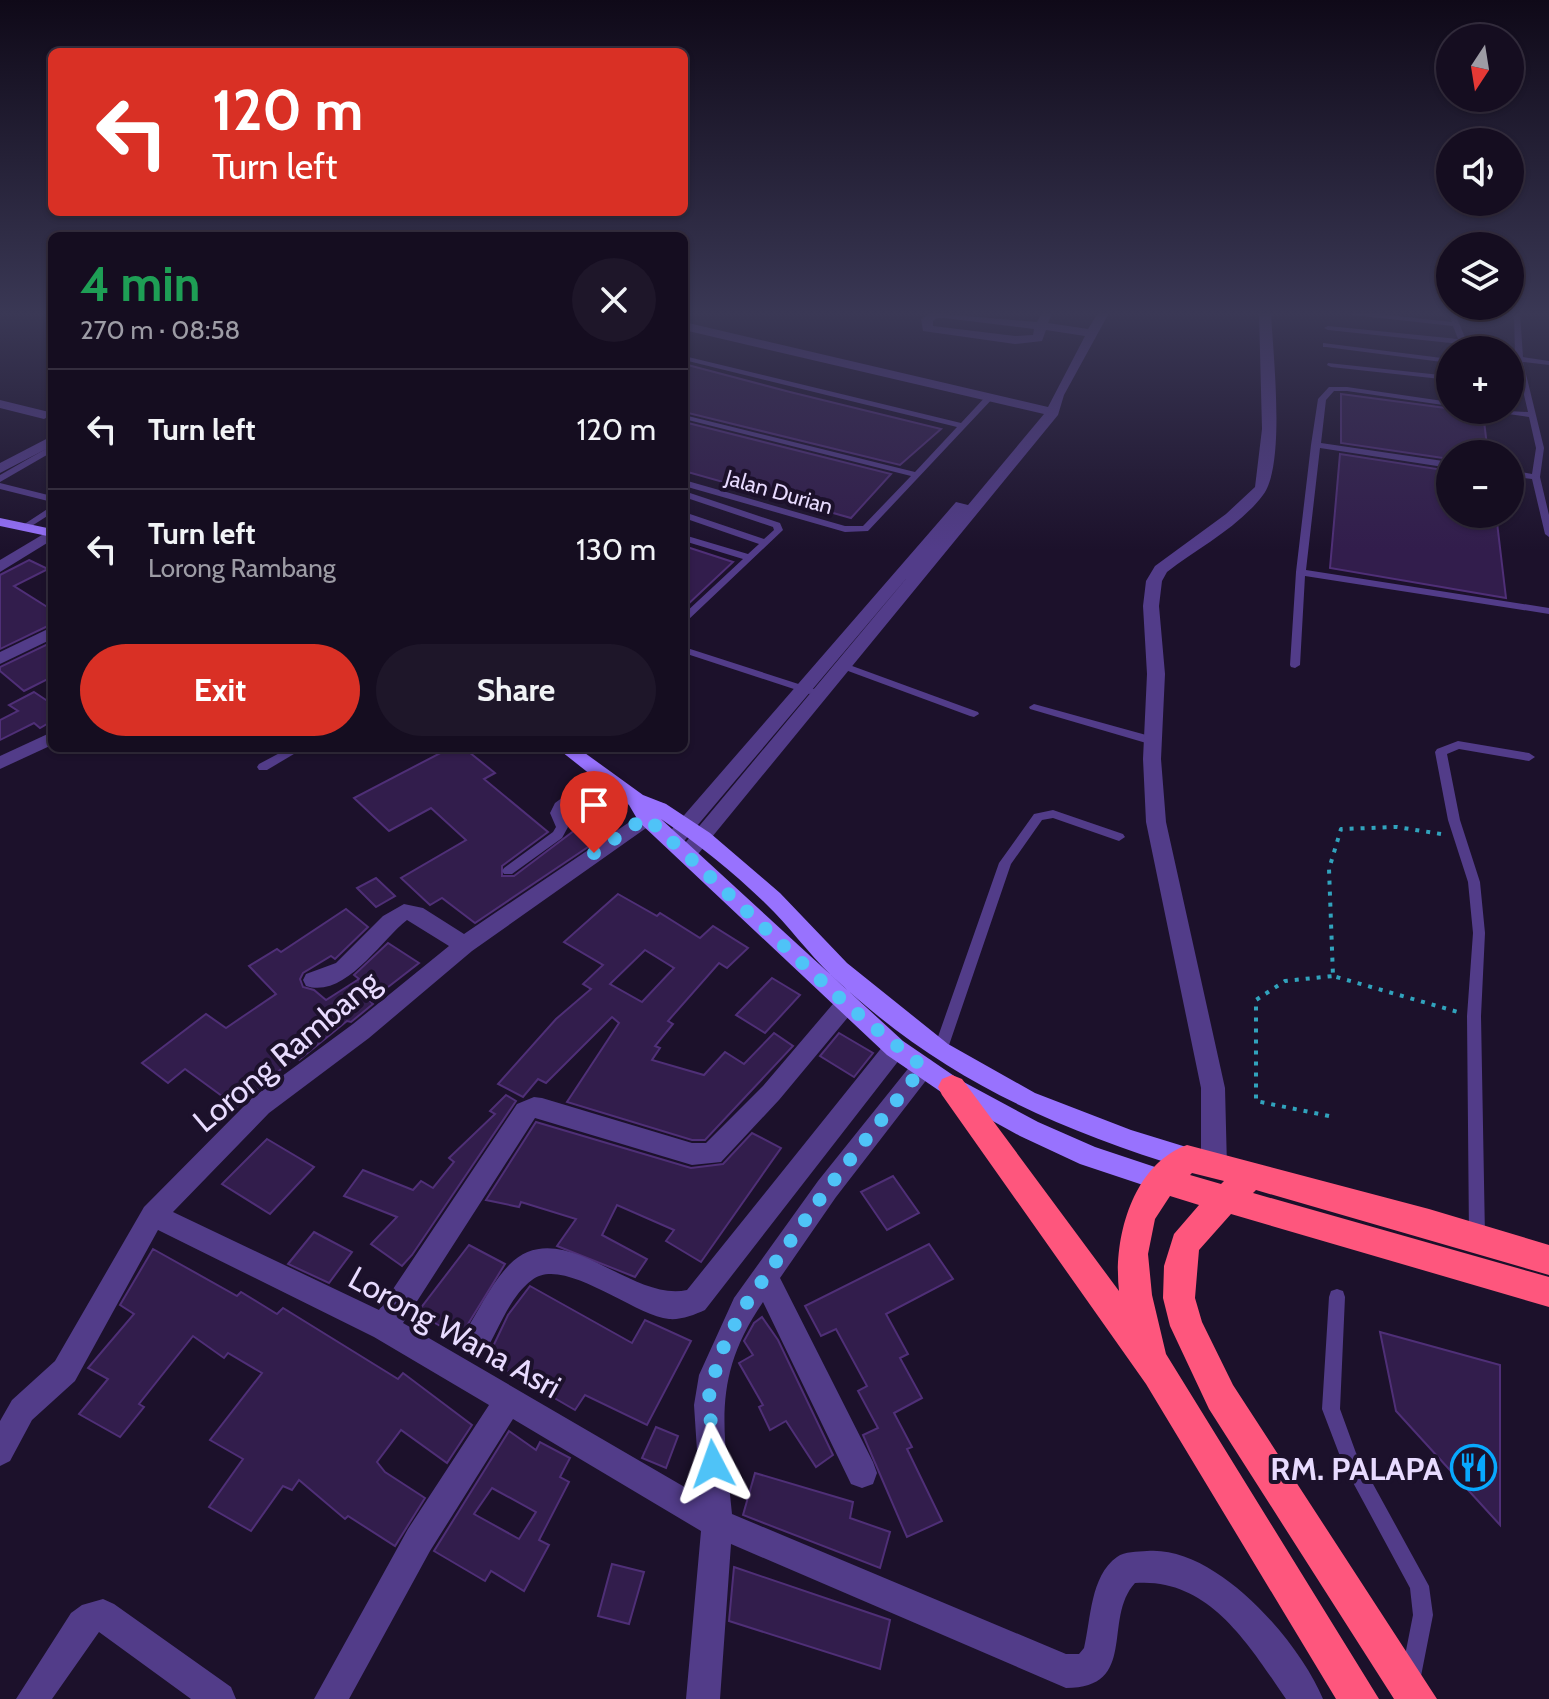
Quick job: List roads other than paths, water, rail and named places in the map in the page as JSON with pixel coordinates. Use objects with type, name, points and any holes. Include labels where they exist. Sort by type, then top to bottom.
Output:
[{"type":"highway","points":[[952,1087],[1158,1372],[1359,1699]]},
{"type":"highway","points":[[1208,1175],[1180,1266],[1179,1298],[1187,1326],[1221,1397],[1413,1693]]},
{"type":"highway","points":[[1164,1181],[1208,1175],[1549,1292]]},
{"type":"highway","points":[[1158,1372],[1137,1307],[1134,1265],[1140,1221],[1147,1202],[1164,1181],[1208,1175],[1251,1175],[1549,1260]]},
{"type":"street","points":[[975,392],[1046,411]]},
{"type":"street","points":[[812,692],[844,666],[1059,392]]},
{"type":"street","points":[[687,839],[846,1004],[895,1048],[931,1059],[1208,1175],[1213,1088],[1156,822],[1153,741],[1156,674],[1151,606],[1154,581],[1160,569],[1248,504],[1262,488],[1267,392]]},
{"type":"street","points":[[0,404],[44,415]]},
{"type":"street","points":[[687,839],[812,692],[988,475],[1046,411]]},
{"type":"street","points":[[0,469],[48,442]]},
{"type":"street","points":[[0,522],[48,532]]},
{"type":"street","points":[[0,567],[48,536]]},
{"type":"street","points":[[0,659],[48,634]]},
{"type":"street","points":[[0,763],[48,740]]},
{"type":"street","points":[[572,752],[687,839],[773,898],[839,969],[931,1059],[952,1087],[1067,1146],[1164,1181]]},
{"type":"street","name":"Lorong Rambang","points":[[0,1451],[22,1410],[65,1371],[153,1215],[260,1106],[361,1031],[464,945],[647,809]]},
{"type":"street","points":[[314,980],[342,972],[376,934],[404,912],[416,914],[464,945]]},
{"type":"street","points":[[384,1327],[526,1111],[534,1107],[542,1108],[692,1154],[712,1154],[771,1093],[846,1004]]},
{"type":"street","points":[[475,1342],[522,1271],[546,1261],[563,1262],[655,1302],[671,1306],[695,1301],[895,1048]]},
{"type":"street","points":[[703,1699],[717,1523],[709,1390],[725,1343],[744,1307],[827,1189],[931,1059]]},
{"type":"street","name":"Lorong Wana Asri","points":[[153,1215],[384,1327],[717,1523],[1066,1671],[1081,1673],[1098,1659],[1110,1588],[1117,1576],[1128,1568],[1140,1565],[1163,1566],[1217,1590],[1252,1623],[1306,1699]]},
{"type":"street","points":[[765,1277],[862,1473]]},
{"type":"street","points":[[331,1699],[419,1540],[509,1399]]},
{"type":"street","points":[[33,1699],[82,1624],[93,1616],[103,1615],[219,1699]]},
{"type":"lane","points":[[825,392],[963,426]]},
{"type":"lane","points":[[1295,665],[1301,572],[1315,445],[1322,399],[1329,392]]},
{"type":"lane","points":[[1358,392],[1436,402]]},
{"type":"lane","points":[[1524,394],[1545,449],[1536,477],[1549,534]]},
{"type":"lane","points":[[688,418],[918,475],[991,396]]},
{"type":"lane","points":[[1524,414],[1530,415]]},
{"type":"lane","points":[[1315,445],[1436,463]]},
{"type":"lane","points":[[0,479],[48,451]]},
{"type":"lane","name":"Jalan Durian","points":[[688,484],[845,529],[865,529],[918,475]]},
{"type":"lane","points":[[1524,475],[1536,477]]},
{"type":"lane","points":[[0,486],[48,498]]},
{"type":"lane","points":[[688,495],[777,525],[779,530],[688,615]]},
{"type":"lane","points":[[24,527],[48,512]]},
{"type":"lane","points":[[688,516],[766,543]]},
{"type":"lane","points":[[688,539],[750,558]]},
{"type":"lane","points":[[1301,572],[1549,611]]},
{"type":"lane","points":[[688,651],[812,692]]},
{"type":"lane","points":[[844,666],[974,714]]},
{"type":"lane","points":[[1034,707],[1153,741]]},
{"type":"lane","points":[[1477,1238],[1474,1016],[1479,933],[1474,882],[1459,837],[1441,752],[1458,745],[1529,757]]},
{"type":"lane","points":[[263,767],[291,752]]},
{"type":"lane","points":[[508,871],[558,835],[562,827],[556,813],[559,806],[601,773]]},
{"type":"lane","points":[[931,1059],[1005,863],[1038,817],[1053,814],[1119,837]]},
{"type":"lane","points":[[1337,1297],[1331,1394],[1334,1424],[1419,1586],[1423,1615],[1413,1693]]},
{"type":"place","name":"RM. PALAPA","points":[[1474,1468]]}]
